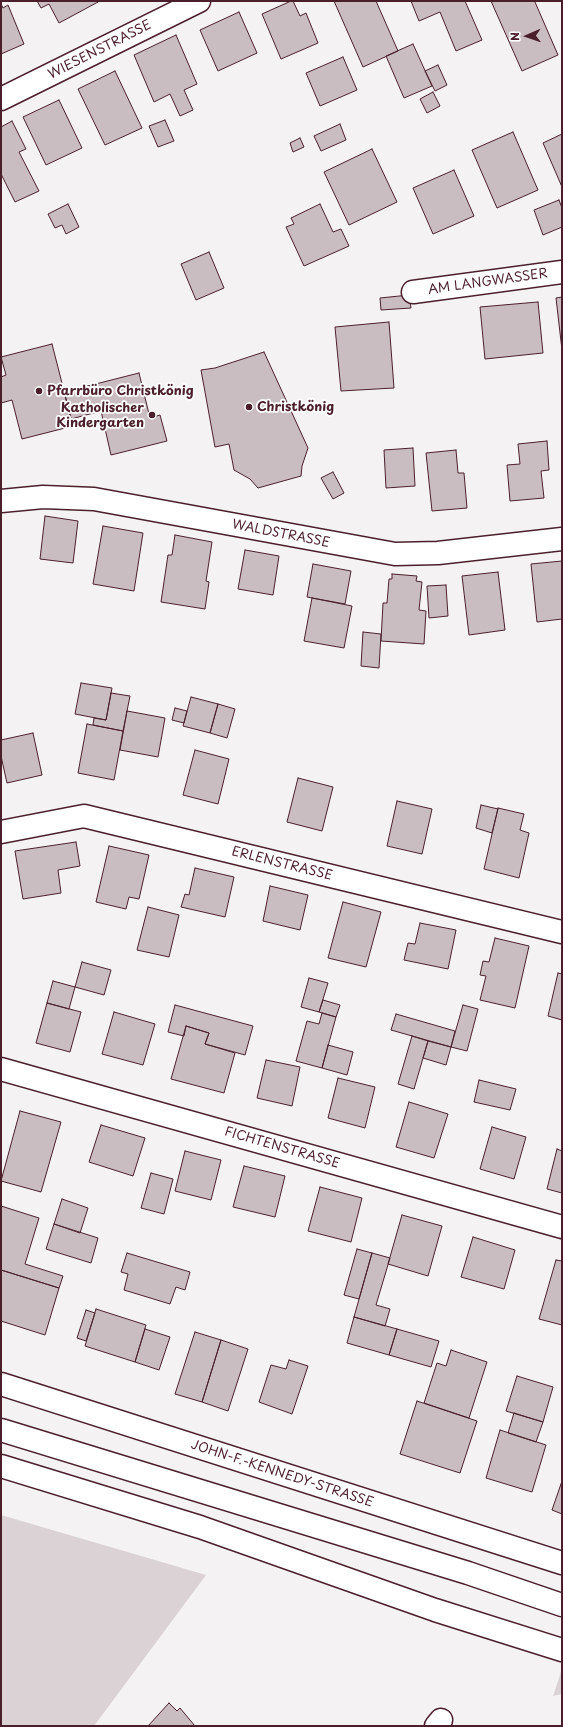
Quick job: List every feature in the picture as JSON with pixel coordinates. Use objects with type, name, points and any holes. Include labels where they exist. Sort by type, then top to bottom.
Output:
[{"type":"street","name":"WIESENSTRASSE","points":[[1,99],[199,1]]},
{"type":"street","name":"AM LANGWASSER","points":[[413,292],[562,272]]},
{"type":"street","name":"WALDSTRASSE","points":[[1,501],[43,497],[94,499],[395,554],[438,554],[562,539]]},
{"type":"street","name":"ERLENSTRASSE","points":[[1,832],[84,816],[562,932]]},
{"type":"street","name":"FICHTENSTRASSE","points":[[1,1069],[562,1227]]},
{"type":"street","name":"JOHN-F.-KENNEDY-STRASSE","points":[[1,1384],[562,1563]]},
{"type":"street","points":[[1,1430],[468,1573],[562,1605]]},
{"type":"street","points":[[1,1466],[200,1527],[428,1608],[562,1650]]},
{"type":"shaded area","points":[[1,1515],[206,1575],[94,1726],[1,1726]]},
{"type":"shaded area","points":[[562,1669],[562,1694],[553,1696]]},
{"type":"building","points":[[37,1],[98,2],[59,23],[49,4],[41,8]]},
{"type":"building","points":[[293,1],[300,16],[306,13],[318,43],[281,59],[262,14]]},
{"type":"building","points":[[334,1],[376,1],[398,51],[363,67]]},
{"type":"building","points":[[411,1],[465,1],[482,40],[456,51],[440,12],[419,21]]},
{"type":"building","points":[[491,1],[536,1],[535,2],[558,55],[522,71]]},
{"type":"building","points":[[1,4],[3,8],[8,5],[24,44],[1,54]]},
{"type":"building","points":[[239,12],[257,53],[218,71],[200,30]]},
{"type":"building","points":[[176,35],[197,84],[184,90],[193,110],[180,116],[170,94],[154,102],[134,55]]},
{"type":"building","points":[[413,44],[432,86],[404,98],[386,56]]},
{"type":"building","points":[[343,57],[357,90],[320,106],[306,73]]},
{"type":"building","points":[[438,65],[447,85],[435,91],[425,71]]},
{"type":"building","points":[[115,71],[142,128],[105,145],[78,89]]},
{"type":"building","points":[[433,92],[440,106],[427,113],[420,99]]},
{"type":"building","points":[[59,100],[82,148],[46,165],[23,117]]},
{"type":"building","points":[[165,120],[174,141],[158,147],[149,126]]},
{"type":"building","points":[[12,121],[26,149],[19,152],[39,191],[15,202],[1,174],[1,127]]},
{"type":"building","points":[[340,124],[346,140],[321,151],[314,136]]},
{"type":"building","points":[[513,132],[538,190],[497,208],[472,150]]},
{"type":"building","points":[[562,134],[562,187],[543,143]]},
{"type":"building","points":[[300,138],[304,147],[293,152],[290,143]]},
{"type":"building","points":[[372,149],[397,202],[349,225],[324,172]]},
{"type":"building","points":[[454,170],[474,216],[433,234],[413,188]]},
{"type":"building","points":[[559,200],[562,208],[562,227],[543,235],[534,210]]},
{"type":"building","points":[[68,204],[79,227],[66,234],[62,225],[55,228],[48,214]]},
{"type":"building","points":[[320,204],[333,232],[341,229],[349,246],[304,266],[286,227],[294,224],[291,218]]},
{"type":"building","points":[[209,252],[224,288],[196,300],[181,264]]},
{"type":"building","points":[[409,295],[411,308],[381,310],[380,298]]},
{"type":"building","points":[[562,297],[562,350],[556,298]]},
{"type":"building","points":[[538,302],[543,353],[485,359],[480,307]]},
{"type":"building","points":[[389,322],[394,388],[341,391],[335,327]]},
{"type":"building","points":[[52,344],[73,426],[22,439],[12,400],[1,403],[1,377],[6,375],[1,357]]},
{"type":"building","name":"Christkönig","points":[[264,352],[308,448],[302,466],[301,476],[258,488],[250,479],[234,470],[229,444],[215,447],[201,370],[215,368]]},
{"type":"building","points":[[139,373],[150,418],[160,415],[167,441],[111,455],[101,411],[71,419],[64,392]]},
{"type":"building","points":[[547,441],[549,470],[541,471],[544,498],[510,501],[507,465],[520,464],[518,444]]},
{"type":"building","points":[[413,448],[415,486],[386,488],[384,450]]},
{"type":"building","points":[[456,450],[458,473],[464,473],[467,508],[432,511],[426,453]]},
{"type":"building","points":[[333,472],[344,493],[333,499],[321,478]]},
{"type":"building","points":[[45,516],[78,521],[73,563],[40,559]]},
{"type":"building","points":[[103,526],[143,533],[134,591],[93,584]]},
{"type":"building","points":[[175,535],[212,542],[206,581],[209,582],[205,609],[161,602],[168,555],[172,555]]},
{"type":"building","points":[[245,550],[279,556],[273,595],[238,589]]},
{"type":"building","points":[[562,561],[562,619],[537,622],[531,564]]},
{"type":"building","points":[[313,564],[351,571],[345,604],[307,597]]},
{"type":"building","points":[[498,572],[505,630],[469,635],[462,576]]},
{"type":"building","points":[[392,574],[417,576],[416,581],[422,582],[419,610],[426,611],[424,644],[381,641],[383,603],[387,603],[389,579],[392,579]]},
{"type":"building","points":[[446,585],[448,616],[429,618],[427,586]]},
{"type":"building","points":[[312,598],[352,606],[344,648],[304,641]]},
{"type":"building","points":[[363,632],[381,634],[379,668],[361,666]]},
{"type":"building","points":[[81,683],[112,688],[106,720],[75,714]]},
{"type":"building","points":[[111,693],[130,696],[123,731],[93,725],[94,718],[106,720]]},
{"type":"building","points":[[191,697],[218,704],[210,733],[183,726]]},
{"type":"building","points":[[218,704],[235,709],[227,738],[210,733]]},
{"type":"building","points":[[175,708],[187,711],[184,723],[172,720]]},
{"type":"building","points":[[127,711],[165,718],[158,757],[120,750]]},
{"type":"building","points":[[87,724],[123,731],[114,780],[78,773]]},
{"type":"building","points":[[33,733],[42,775],[7,783],[1,756],[1,740]]},
{"type":"building","points":[[195,750],[229,759],[218,804],[183,795]]},
{"type":"building","points":[[298,778],[333,787],[322,831],[287,822]]},
{"type":"building","points":[[397,801],[432,809],[422,854],[387,846]]},
{"type":"building","points":[[481,805],[498,809],[492,833],[476,828]]},
{"type":"building","points":[[498,808],[524,814],[520,830],[529,833],[519,878],[484,869]]},
{"type":"building","points":[[76,842],[80,866],[58,870],[61,893],[23,899],[15,851]]},
{"type":"building","points":[[109,846],[149,855],[139,899],[129,897],[126,909],[96,902]]},
{"type":"building","points":[[195,868],[234,877],[225,917],[181,907],[185,894],[189,895]]},
{"type":"building","points":[[270,886],[308,895],[300,930],[263,921]]},
{"type":"building","points":[[343,902],[381,912],[366,967],[328,958]]},
{"type":"building","points":[[148,907],[179,915],[169,957],[137,950]]},
{"type":"building","points":[[420,923],[456,930],[448,969],[404,960],[408,943],[415,944]]},
{"type":"building","points":[[495,938],[529,946],[515,1008],[480,1000],[486,976],[480,975],[483,961],[489,962]]},
{"type":"building","points":[[82,962],[111,970],[104,995],[75,987]]},
{"type":"building","points":[[558,973],[562,974],[562,1020],[548,1016]]},
{"type":"building","points":[[309,978],[328,983],[319,1012],[301,1007]]},
{"type":"building","points":[[53,981],[75,987],[69,1009],[47,1003]]},
{"type":"building","points":[[323,1000],[340,1005],[336,1017],[319,1012]]},
{"type":"building","points":[[47,1003],[81,1012],[70,1052],[36,1043]]},
{"type":"building","points":[[175,1005],[253,1026],[245,1055],[205,1044],[209,1033],[186,1026],[184,1036],[168,1032]]},
{"type":"building","points":[[463,1005],[478,1009],[467,1051],[451,1047]]},
{"type":"building","points":[[114,1012],[155,1024],[143,1065],[102,1054]]},
{"type":"building","points":[[322,1013],[336,1017],[322,1068],[296,1061],[307,1021],[319,1024]]},
{"type":"building","points":[[396,1014],[455,1031],[451,1047],[391,1030]]},
{"type":"building","points":[[186,1026],[209,1033],[205,1044],[235,1053],[224,1093],[171,1079]]},
{"type":"building","points":[[412,1036],[428,1041],[414,1089],[398,1084]]},
{"type":"building","points":[[428,1041],[451,1047],[446,1065],[423,1058]]},
{"type":"building","points":[[328,1045],[353,1052],[347,1075],[322,1068]]},
{"type":"building","points":[[266,1060],[300,1067],[292,1106],[257,1098]]},
{"type":"building","points":[[338,1078],[375,1087],[365,1128],[328,1118]]},
{"type":"building","points":[[479,1080],[516,1089],[510,1110],[474,1102]]},
{"type":"building","points":[[409,1102],[448,1114],[434,1158],[396,1147]]},
{"type":"building","points":[[20,1111],[61,1122],[41,1192],[1,1181]]},
{"type":"building","points":[[101,1125],[145,1138],[133,1176],[89,1162]]},
{"type":"building","points":[[492,1127],[526,1137],[514,1179],[480,1169]]},
{"type":"building","points":[[557,1149],[562,1151],[562,1193],[547,1189]]},
{"type":"building","points":[[185,1151],[221,1160],[211,1200],[175,1191]]},
{"type":"building","points":[[244,1166],[285,1176],[275,1217],[233,1207]]},
{"type":"building","points":[[151,1173],[173,1179],[164,1214],[141,1208]]},
{"type":"building","points":[[320,1187],[362,1198],[351,1242],[308,1231]]},
{"type":"building","points":[[62,1199],[88,1208],[80,1233],[54,1224]]},
{"type":"building","points":[[1,1206],[39,1218],[25,1264],[63,1276],[59,1288],[1,1270]]},
{"type":"building","points":[[402,1215],[442,1226],[428,1276],[388,1264]]},
{"type":"building","points":[[54,1224],[98,1238],[91,1263],[46,1249]]},
{"type":"building","points":[[473,1237],[515,1250],[504,1289],[461,1277]]},
{"type":"building","points":[[357,1249],[372,1253],[359,1299],[344,1295]]},
{"type":"building","points":[[127,1253],[190,1272],[185,1290],[176,1287],[170,1304],[124,1290],[128,1274],[121,1272]]},
{"type":"building","points":[[372,1253],[390,1258],[376,1305],[390,1309],[385,1326],[354,1317]]},
{"type":"building","points":[[556,1260],[562,1261],[562,1325],[539,1319]]},
{"type":"building","points":[[1,1270],[59,1288],[45,1335],[1,1321]]},
{"type":"building","points":[[96,1309],[146,1325],[135,1362],[85,1346]]},
{"type":"building","points":[[86,1310],[95,1313],[86,1341],[77,1338]]},
{"type":"building","points":[[354,1317],[397,1329],[389,1355],[347,1343]]},
{"type":"building","points":[[145,1329],[170,1337],[159,1370],[135,1362]]},
{"type":"building","points":[[397,1329],[439,1341],[431,1367],[389,1355]]},
{"type":"building","points":[[195,1332],[221,1340],[202,1402],[175,1394]]},
{"type":"building","points":[[221,1340],[248,1349],[228,1411],[202,1402]]},
{"type":"building","points":[[451,1350],[487,1362],[469,1418],[424,1403],[437,1363],[446,1366]]},
{"type":"building","points":[[289,1360],[308,1366],[292,1414],[259,1402],[271,1365],[286,1369]]},
{"type":"building","points":[[517,1376],[553,1387],[543,1422],[506,1411]]},
{"type":"building","points":[[417,1401],[477,1421],[460,1473],[400,1454]]},
{"type":"building","points":[[514,1413],[543,1422],[536,1442],[508,1433]]},
{"type":"building","points":[[500,1430],[546,1445],[532,1492],[486,1478]]},
{"type":"building","points":[[562,1481],[562,1514],[552,1510]]},
{"type":"building","points":[[169,1703],[177,1711],[180,1708],[195,1726],[148,1726]]},
{"type":"place","name":"Pfarrbüro Christkönig","points":[[39,391]]},
{"type":"place","name":"Christkönig","points":[[249,407]]},
{"type":"place","name":"Katholischer Kindergarten","points":[[152,415]]}]
